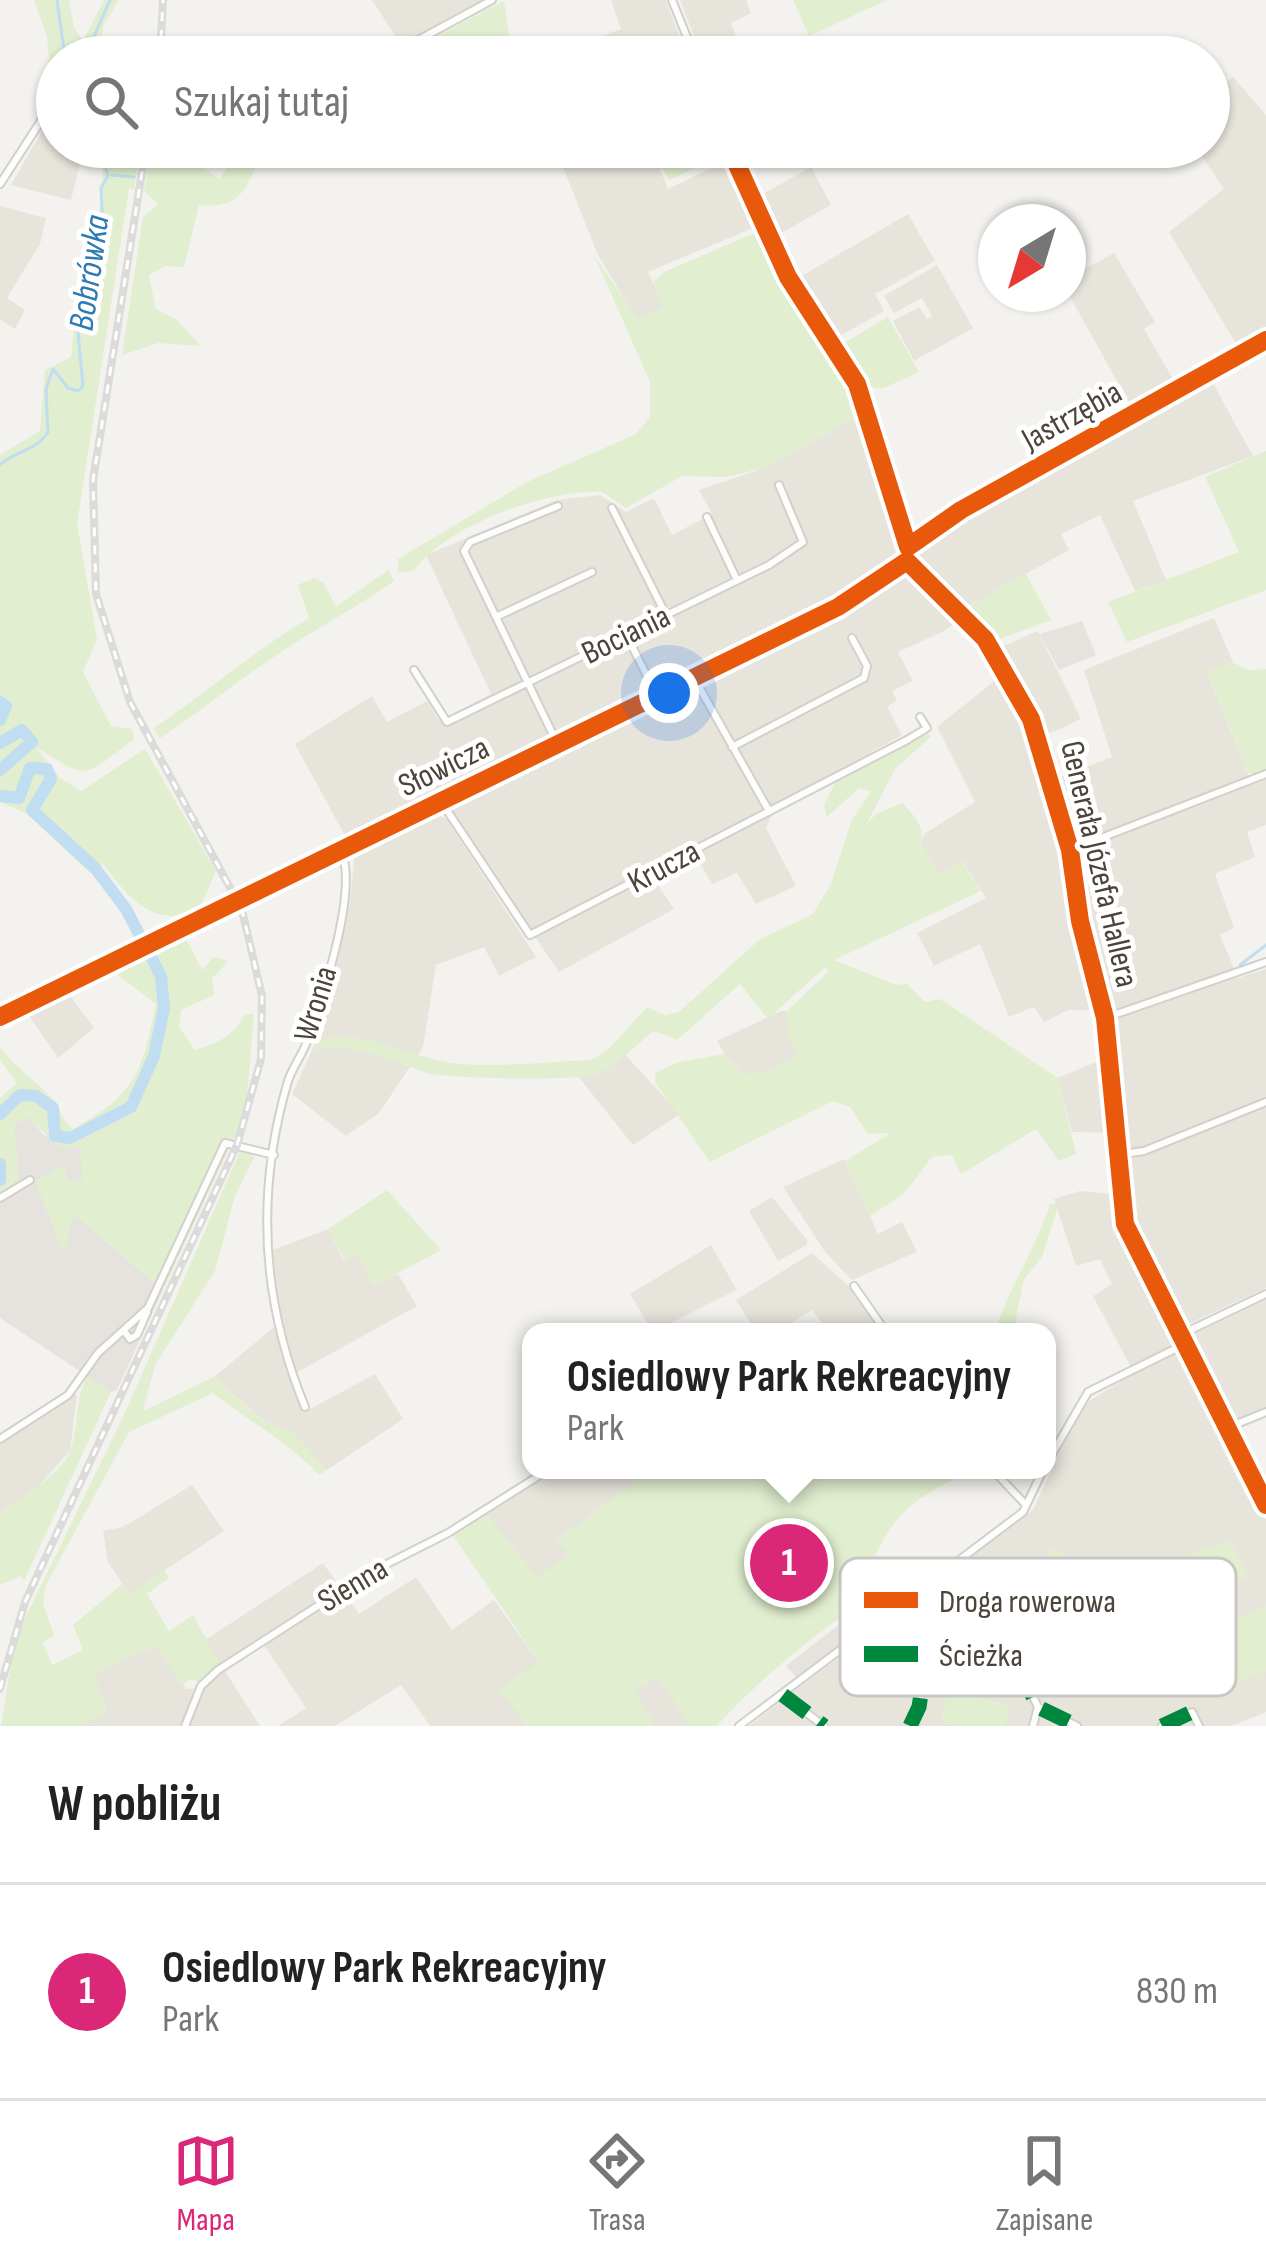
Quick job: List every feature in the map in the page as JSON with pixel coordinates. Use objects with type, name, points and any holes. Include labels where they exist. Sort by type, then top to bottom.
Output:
[{"type":"street","points":[[426,36],[492,0]]},
{"type":"street","points":[[672,0],[687,36]]},
{"type":"street","points":[[0,184],[36,128]]},
{"type":"street","points":[[739,168],[788,277],[857,384],[908,547],[907,561]]},
{"type":"street","name":"Jastrzębia","points":[[908,547],[961,510],[1266,340]]},
{"type":"street","name":"Bociania","points":[[414,670],[447,722],[627,636],[803,542],[779,485]]},
{"type":"street","points":[[558,506],[470,542],[464,550],[558,745]]},
{"type":"street","points":[[612,508],[666,615]]},
{"type":"street","points":[[707,517],[737,580]]},
{"type":"street","name":"Słowicza","points":[[0,1017],[850,601],[907,561]]},
{"type":"street","name":"Generała Józefa Hallera","points":[[907,561],[964,615],[1020,691],[1070,850],[1080,921],[1105,1018],[1126,1224],[1266,1504]]},
{"type":"street","points":[[496,617],[592,572]]},
{"type":"street","points":[[627,636],[657,696]]},
{"type":"street","points":[[732,747],[864,677],[867,666],[852,638]]},
{"type":"street","points":[[694,678],[769,812]]},
{"type":"street","name":"Krucza","points":[[441,802],[530,935],[907,740],[927,728],[920,718]]},
{"type":"street","points":[[1070,850],[1266,774]]},
{"type":"street","name":"Wronia","points":[[305,1407],[269,1301],[267,1231],[274,1155],[289,1079],[308,1040],[342,914],[348,865],[341,851]]},
{"type":"street","points":[[1105,1018],[1266,962]]},
{"type":"street","points":[[1117,1155],[1144,1151],[1266,1102]]},
{"type":"street","points":[[0,1439],[68,1394],[98,1353],[148,1309],[225,1143],[274,1155]]},
{"type":"street","points":[[0,1198],[30,1180]]},
{"type":"street","points":[[854,1286],[880,1323]]},
{"type":"street","points":[[1180,1335],[1266,1294]]},
{"type":"street","points":[[1056,1448],[1088,1392],[1185,1344]]},
{"type":"street","points":[[1227,1428],[1266,1412]]},
{"type":"street","name":"Sienna","points":[[185,1726],[212,1675],[369,1573],[448,1533],[534,1479]]},
{"type":"street","points":[[1001,1479],[1026,1505]]},
{"type":"street","points":[[958,1558],[1026,1505],[1039,1479]]},
{"type":"street","points":[[739,1726],[840,1650]]},
{"type":"street","points":[[783,1695],[824,1726]]},
{"type":"street","points":[[910,1726],[921,1696]]},
{"type":"street","points":[[1033,1696],[1038,1707],[1077,1726]]},
{"type":"street","points":[[1033,1726],[1038,1707]]},
{"type":"street","points":[[1162,1726],[1192,1712],[1198,1726]]},
{"type":"shaded area","points":[[372,0],[486,0],[418,36],[395,36]]},
{"type":"shaded area","points":[[611,0],[666,0],[679,36],[604,36],[621,29]]},
{"type":"shaded area","points":[[680,0],[746,0],[751,13],[731,23],[736,36],[694,36]]},
{"type":"shaded area","points":[[1233,77],[1266,115],[1266,330],[1238,347],[1169,232],[1224,189],[1210,168],[1230,168]]},
{"type":"shaded area","points":[[36,141],[36,168],[79,168],[71,200],[11,185]]},
{"type":"shaded area","points":[[563,168],[660,168],[668,189],[712,168],[727,168],[753,228],[648,272],[664,307],[636,319],[597,253]]},
{"type":"shaded area","points":[[812,168],[831,205],[776,236],[755,198]]},
{"type":"shaded area","points":[[0,206],[46,218],[40,244],[7,298],[25,310],[15,329],[0,319]]},
{"type":"shaded area","points":[[908,214],[935,261],[875,294],[884,311],[838,337],[798,278]]},
{"type":"shaded area","points":[[1114,253],[1155,322],[1144,329],[1177,386],[1133,410],[1079,312],[1086,312],[1086,268]]},
{"type":"shaded area","points":[[937,265],[973,328],[914,361],[893,321],[919,307],[927,319],[932,316],[922,298],[894,313],[884,296]]},
{"type":"shaded area","points":[[1211,380],[1253,456],[1133,501],[1166,580],[1135,591],[1100,515],[1061,534],[1069,550],[967,607],[960,620],[942,632],[898,652],[913,681],[892,691],[897,701],[887,706],[902,735],[776,805],[766,828],[796,886],[756,904],[737,873],[712,884],[697,858],[654,879],[674,909],[559,972],[440,797],[348,841],[295,744],[372,696],[387,722],[427,701],[439,721],[491,694],[426,555],[557,500],[600,495],[626,512],[654,498],[672,535],[712,514],[699,490],[764,468],[864,413],[902,549],[915,551],[992,501]]},
{"type":"shaded area","points":[[1214,618],[1233,662],[1207,672],[1252,783],[1266,777],[1266,825],[1247,832],[1255,857],[1215,874],[1234,928],[1220,935],[1238,978],[1266,969],[1266,1288],[1182,1327],[1140,1245],[1130,1212],[1123,1133],[1072,1132],[1058,1078],[1115,1054],[1111,1010],[1068,1010],[1044,1022],[1034,1007],[1009,1017],[980,944],[934,966],[917,933],[986,898],[963,862],[939,874],[921,845],[924,834],[975,802],[937,727],[1012,667],[999,648],[1038,631],[1081,719],[1044,736],[1058,778],[1112,757],[1084,670]]},
{"type":"shaded area","points":[[1082,621],[1096,655],[1059,670],[1040,634]]},
{"type":"shaded area","points":[[437,815],[446,818],[536,957],[499,976],[484,947],[436,965],[423,1047],[379,1113],[346,1136],[292,1094],[321,1031],[349,910],[355,853]]},
{"type":"shaded area","points":[[66,990],[94,1028],[58,1058],[26,1011]]},
{"type":"shaded area","points":[[787,1011],[787,1035],[799,1055],[770,1071],[744,1075],[733,1069],[717,1041]]},
{"type":"shaded area","points":[[617,1046],[680,1114],[633,1145],[577,1075]]},
{"type":"shaded area","points":[[29,1117],[44,1135],[80,1146],[83,1180],[67,1182],[65,1167],[54,1226],[77,1217],[163,1290],[117,1390],[111,1392],[0,1318],[0,1193],[19,1182],[14,1124]]},
{"type":"shaded area","points":[[844,1159],[878,1234],[902,1222],[917,1252],[852,1280],[825,1252],[783,1187]]},
{"type":"shaded area","points":[[1080,1191],[1112,1194],[1135,1265],[1266,1520],[1266,1712],[1232,1726],[749,1726],[840,1657],[840,1696],[1236,1696],[1236,1558],[970,1558],[1033,1510],[1047,1479],[1056,1479],[1056,1460],[1077,1415],[1091,1400],[1134,1373],[1093,1296],[1112,1284],[1100,1259],[1076,1266],[1054,1199]]},
{"type":"shaded area","points":[[772,1197],[807,1240],[807,1245],[778,1261],[749,1211]]},
{"type":"shaded area","points":[[328,1229],[344,1260],[357,1253],[375,1285],[398,1274],[417,1306],[294,1374],[310,1409],[375,1374],[403,1419],[327,1470],[293,1433],[265,1422],[214,1377],[280,1322],[273,1250]]},
{"type":"shaded area","points":[[711,1245],[737,1290],[671,1323],[648,1323],[630,1294]]},
{"type":"shaded area","points":[[812,1253],[856,1293],[878,1323],[822,1323],[812,1310],[791,1323],[750,1323],[736,1300]]},
{"type":"shaded area","points":[[1266,1300],[1266,1408],[1231,1423],[1188,1337]]},
{"type":"shaded area","points":[[77,1394],[70,1451],[36,1489],[0,1513],[0,1437]]},
{"type":"shaded area","points":[[543,1479],[639,1479],[558,1540],[570,1555],[537,1578],[485,1512]]},
{"type":"shaded area","points":[[192,1485],[224,1531],[129,1594],[108,1562],[103,1531],[123,1527]]},
{"type":"shaded area","points":[[323,1563],[359,1614],[416,1577],[452,1630],[494,1600],[539,1662],[500,1689],[528,1726],[430,1726],[401,1685],[335,1726],[278,1726],[306,1708],[260,1639],[220,1664],[205,1640]]},
{"type":"shaded area","points":[[840,1624],[840,1647],[798,1679],[786,1666]]},
{"type":"shaded area","points":[[156,1645],[186,1689],[201,1688],[225,1671],[260,1726],[79,1726],[107,1713],[93,1674]]},
{"type":"shaded area","points":[[658,1675],[690,1726],[654,1726],[635,1691]]},
{"type":"green space","points":[[34,0],[69,0],[80,36],[47,36]]},
{"type":"green space","points":[[104,0],[119,0],[101,36],[86,36]]},
{"type":"green space","points":[[793,0],[887,0],[809,36]]},
{"type":"green space","points":[[504,1],[509,36],[437,36]]},
{"type":"green space","points":[[101,168],[138,168],[134,190],[129,188],[77,524],[97,639],[83,672],[111,726],[132,729],[134,739],[85,771],[36,747],[60,778],[81,791],[145,749],[216,871],[199,910],[183,915],[168,916],[144,907],[103,864],[90,873],[27,814],[0,802],[0,455],[40,431],[45,370],[71,357],[75,319],[98,232]]},
{"type":"green space","points":[[148,168],[203,168],[220,179],[227,168],[254,168],[235,199],[199,205],[184,267],[166,266],[149,275],[156,309],[177,320],[201,346],[158,343],[122,355],[143,217],[158,204],[144,191]]},
{"type":"green space","points":[[663,168],[695,168],[669,180]]},
{"type":"green space","points":[[755,233],[763,234],[850,376],[864,413],[764,468],[726,477],[682,476],[626,508],[602,492],[555,497],[500,513],[449,539],[414,571],[398,573],[398,559],[527,482],[636,434],[650,417],[650,382],[594,255],[637,318],[663,307],[653,282],[664,272]]},
{"type":"green space","points":[[888,317],[919,372],[884,388],[862,387],[839,346]]},
{"type":"green space","points":[[1266,451],[1266,590],[1127,642],[1108,602],[1239,552],[1205,477]]},
{"type":"green space","points":[[388,570],[394,581],[275,656],[160,738],[153,729],[309,618],[298,585],[314,578],[323,582],[336,607]]},
{"type":"green space","points":[[1025,572],[1051,620],[994,641],[967,608]]},
{"type":"green space","points":[[1232,662],[1249,670],[1266,669],[1266,771],[1256,776],[1248,772],[1207,671]]},
{"type":"green space","points":[[932,736],[895,769],[866,825],[876,814],[902,803],[918,822],[921,845],[939,874],[962,862],[981,891],[834,960],[896,985],[907,984],[925,1002],[940,999],[1058,1078],[1076,1154],[1059,1161],[1036,1129],[961,1174],[952,1155],[932,1157],[904,1194],[870,1216],[845,1161],[891,1133],[868,1134],[850,1107],[833,1101],[710,1162],[655,1082],[655,1073],[679,1062],[724,1054],[744,1075],[770,1071],[798,1055],[787,1035],[787,1011],[829,971],[825,967],[768,1019],[740,984],[677,1040],[654,1031],[593,1075],[455,1076],[424,1072],[357,1050],[318,1050],[314,1042],[351,1038],[459,1064],[591,1060],[608,1050],[647,1007],[665,1015],[679,1012],[759,940],[813,914],[831,884],[851,822],[871,791],[859,788],[827,817],[824,805],[835,783]]},
{"type":"green space","points":[[184,935],[202,970],[214,957],[228,961],[212,979],[214,995],[181,1010],[179,1027],[195,1050],[224,1038],[245,1014],[254,1014],[247,1097],[235,1136],[163,1290],[77,1217],[71,1221],[67,1246],[61,1248],[35,1181],[64,1165],[67,1182],[82,1180],[80,1147],[60,1148],[29,1118],[14,1124],[19,1182],[0,1193],[0,1098],[17,1083],[0,1060],[0,1048],[51,1097],[73,1129],[94,1117],[132,1080],[146,1048],[156,1004],[109,968]]},
{"type":"green space","points":[[241,1149],[254,1157],[235,1196],[215,1271],[155,1365],[143,1411],[214,1377],[264,1422],[293,1432],[327,1470],[319,1475],[213,1393],[129,1432],[46,1585],[43,1603],[54,1635],[43,1643],[52,1665],[83,1650],[73,1625],[122,1584],[129,1594],[164,1570],[169,1578],[147,1594],[169,1631],[193,1615],[220,1664],[199,1682],[190,1679],[182,1686],[156,1645],[93,1674],[107,1713],[79,1726],[1,1726],[15,1639],[124,1415]]},
{"type":"green space","points":[[387,1190],[441,1250],[374,1286],[358,1254],[345,1260],[328,1229]]},
{"type":"green space","points":[[1059,1203],[1042,1257],[1024,1279],[1015,1323],[999,1323],[1037,1237],[1050,1204]]},
{"type":"green space","points":[[88,1376],[111,1392],[24,1581],[21,1576],[0,1585],[0,1513],[66,1460]]},
{"type":"green space","points":[[638,1479],[955,1479],[907,1510],[875,1558],[840,1558],[840,1618],[752,1690],[717,1726],[690,1726],[657,1675],[635,1691],[654,1726],[528,1726],[499,1689],[539,1662],[452,1534],[485,1512],[537,1577],[569,1555],[557,1541]]},
{"type":"green space","points":[[1230,1540],[1248,1576],[1236,1582],[1236,1558],[1180,1558]]},
{"type":"green space","points":[[1051,1546],[1069,1558],[1049,1558]]},
{"type":"green space","points":[[1266,1606],[1266,1671],[1236,1683],[1236,1618]]},
{"type":"green space","points":[[946,1696],[975,1696],[1010,1705],[1006,1726],[953,1726],[941,1719]]},
{"type":"waterway","name":"Bobrówka","points":[[57,0],[62,36]]},
{"type":"waterway","points":[[94,36],[110,0]]},
{"type":"waterway","name":"Bobrówka","points":[[0,465],[37,444],[48,432],[46,389],[53,369],[68,388],[78,391],[83,386],[77,322],[103,234],[101,188],[108,176],[106,168]]},
{"type":"waterway","points":[[112,175],[134,177]]},
{"type":"waterway","name":"Bobrówka","points":[[0,702],[6,706],[0,720]]},
{"type":"waterway","name":"Bobrówka","points":[[0,743],[22,730],[32,742],[0,770]]},
{"type":"waterway","name":"Bobrówka","points":[[0,796],[19,798],[30,768],[47,769],[51,779],[32,810],[95,868],[126,909],[161,976],[164,1008],[154,1056],[131,1107],[70,1138],[55,1136],[53,1108],[36,1096],[20,1095],[0,1114]]},
{"type":"waterway","points":[[1240,965],[1266,945]]},
{"type":"waterway","name":"Bobrówka","points":[[0,1164],[0,1180]]},
{"type":"railway","points":[[161,36],[163,0]]},
{"type":"railway","points":[[0,1689],[25,1602],[237,1145],[261,1059],[262,996],[242,910],[130,702],[96,594],[93,480],[143,168]]},
{"type":"marked path","points":[[783,1695],[824,1726]]},
{"type":"marked path","points":[[910,1726],[921,1696]]},
{"type":"marked path","points":[[1033,1696],[1038,1707],[1077,1726]]},
{"type":"marked path","points":[[1162,1726],[1192,1712]]},
{"type":"cycle path","points":[[739,168],[788,277],[857,384],[908,547],[961,510],[1266,340]]},
{"type":"cycle path","points":[[0,1017],[838,607],[907,561],[985,639],[1031,719],[1070,850],[1080,921],[1105,1018],[1125,1224],[1266,1505]]},
{"type":"place","name":"Osiedlowy Park Rekreacyjny","points":[[789,1563]]}]
